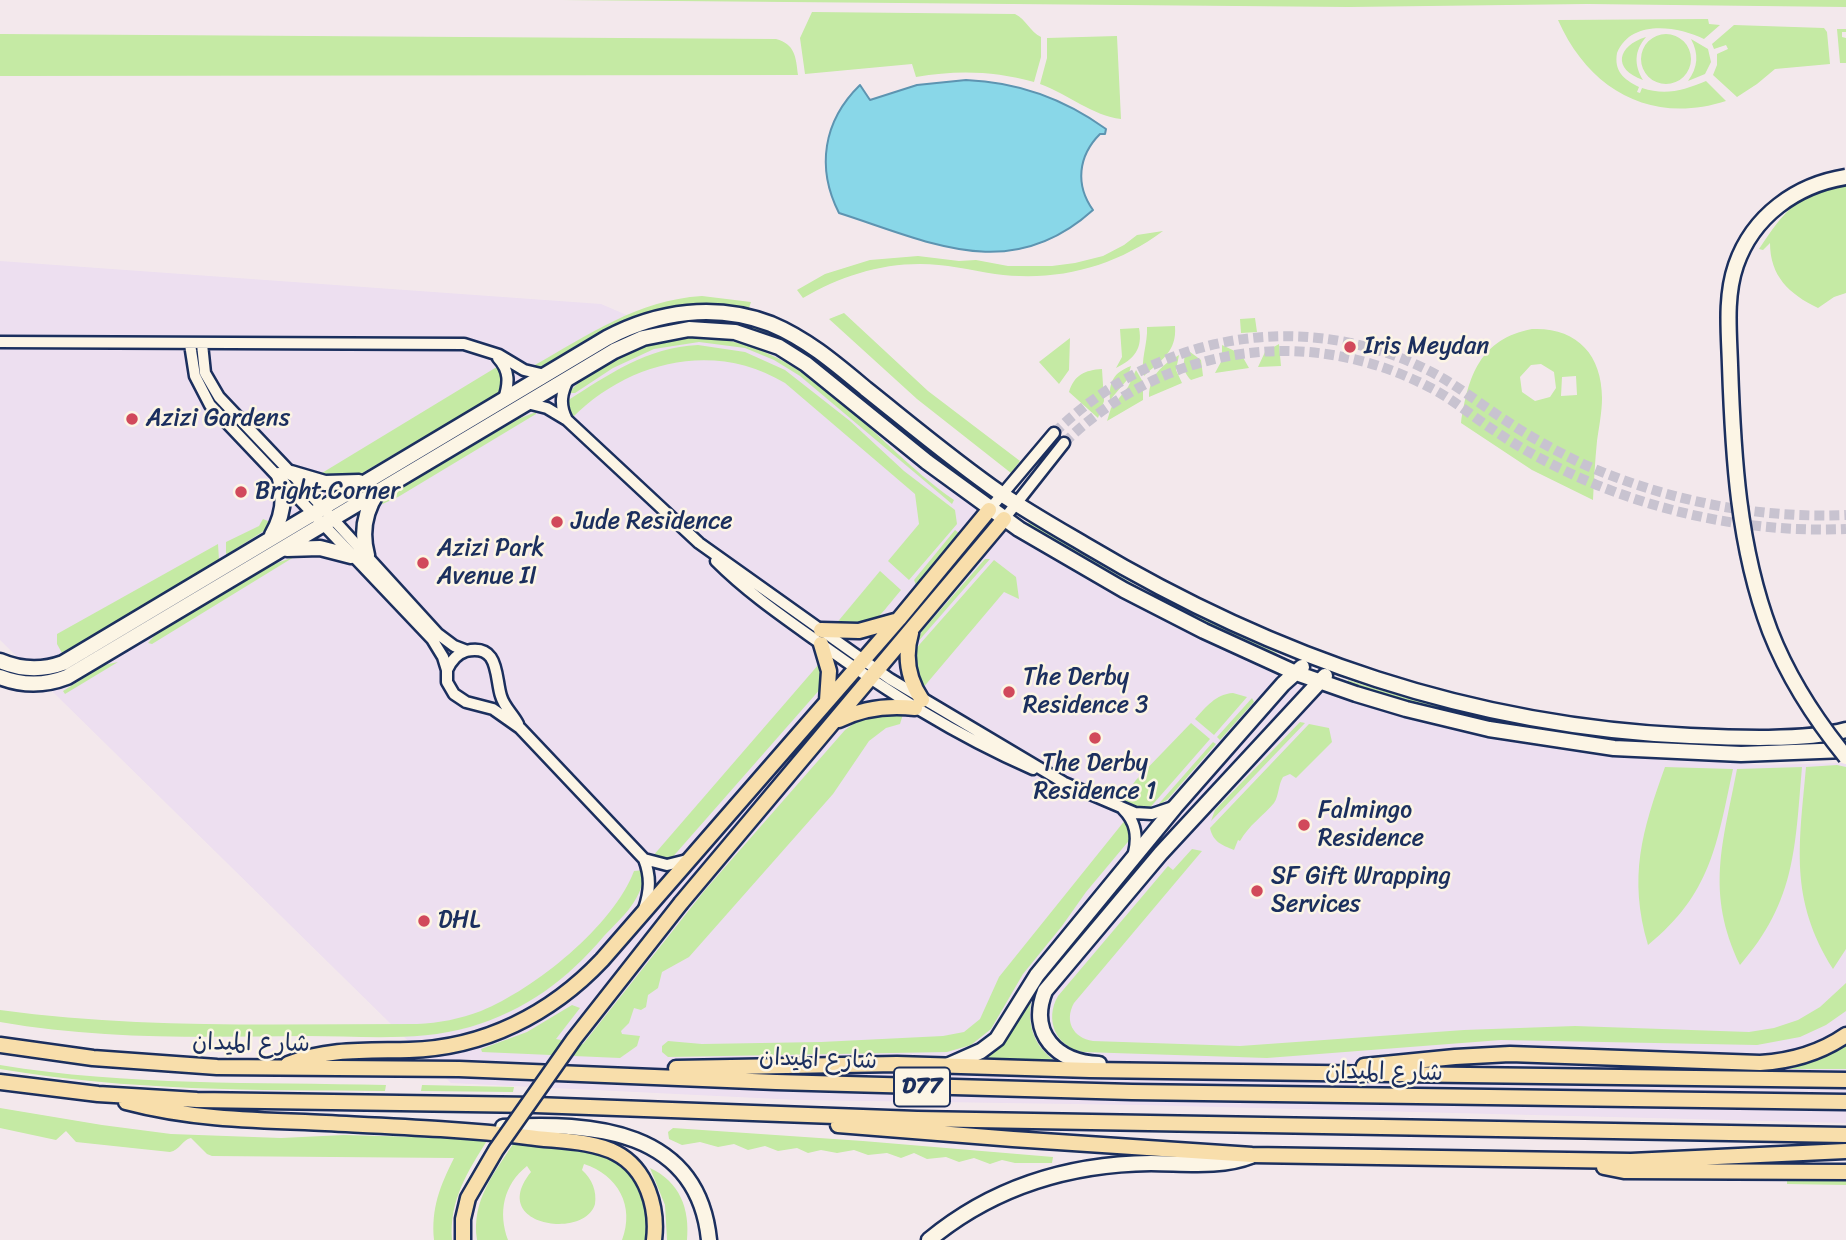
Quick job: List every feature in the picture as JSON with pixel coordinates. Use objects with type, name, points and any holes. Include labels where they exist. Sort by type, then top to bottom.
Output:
[{"type":"main road","points":[[281,1068],[311,1056],[335,1051],[412,1050],[445,1047],[478,1039],[509,1028],[538,1013],[579,984],[899,619],[989,510]]},
{"type":"main road","points":[[463,1240],[463,1219],[468,1198],[489,1160],[574,1039],[681,903],[1004,519]]},
{"type":"main road","points":[[827,702],[828,671],[821,637],[859,631],[899,619]]},
{"type":"main road","points":[[835,723],[855,713],[918,704],[908,667],[907,649],[911,632]]},
{"type":"main road","points":[[1318,1073],[1483,1055],[1760,1063],[1788,1060],[1814,1052],[1846,1035]]},
{"type":"main road","name":"شارع الميدان","points":[[0,1045],[134,1062],[281,1068],[458,1069],[790,1083],[1105,1091],[1846,1102]]},
{"type":"main road","points":[[587,1073],[662,1068],[867,1065],[1846,1080]]},
{"type":"main road","name":"D77","points":[[0,1082],[98,1094],[211,1101],[471,1103],[930,1119],[1846,1135]]},
{"type":"main road","points":[[98,1094],[145,1107],[217,1118],[474,1130],[596,1146],[615,1152],[639,1172],[649,1192],[654,1213],[654,1240]]},
{"type":"main road","points":[[786,1114],[849,1126],[1252,1155],[1678,1160],[1846,1151]]},
{"type":"main road","points":[[1590,1160],[1606,1168],[1624,1171],[1846,1172]]},
{"type":"street","points":[[1846,177],[1821,182],[1796,193],[1764,218],[1741,252],[1732,277],[1729,304],[1735,461],[1741,518],[1753,577],[1772,634],[1792,678],[1817,719],[1846,757]]},
{"type":"street","points":[[0,660],[22,668],[39,668],[55,666],[70,659],[607,338],[651,319],[699,312],[746,317],[792,334],[819,351],[1003,495],[1144,580],[1184,601],[1312,658],[1389,685],[1468,706],[1589,728],[1660,735],[1728,737],[1821,734],[1846,730]]},
{"type":"street","points":[[0,677],[20,683],[39,684],[58,681],[76,673],[628,344],[658,334],[704,328],[750,336],[779,347],[806,364],[989,510],[1164,611],[1296,673],[1447,720],[1572,743],[1699,754],[1846,750]]},
{"type":"street","points":[[0,342],[456,344],[471,345],[493,353],[524,370],[545,375]]},
{"type":"street","points":[[190,344],[195,376],[210,405],[285,474],[326,483],[346,484],[367,480]]},
{"type":"street","points":[[202,344],[205,373],[213,390],[317,509],[367,555],[438,634],[454,646],[467,651],[482,652],[490,658],[498,671],[502,699],[520,728]]},
{"type":"street","points":[[493,353],[507,371],[508,386],[503,400]]},
{"type":"street","points":[[567,420],[562,410],[561,398],[569,378]]},
{"type":"street","points":[[527,403],[547,408],[567,420],[745,587],[918,704],[992,739],[1063,782],[1123,809],[1147,814],[1175,807]]},
{"type":"street","points":[[989,510],[1054,433]]},
{"type":"street","points":[[1004,519],[1064,443]]},
{"type":"street","points":[[272,536],[282,508],[285,474]]},
{"type":"street","points":[[367,555],[365,521],[369,506],[377,493]]},
{"type":"street","points":[[329,522],[351,556],[432,639],[443,657],[447,682],[454,694],[461,700],[475,702],[497,711],[520,728],[644,859],[649,874],[649,889],[641,916]]},
{"type":"street","points":[[282,549],[320,548],[351,556]]},
{"type":"street","points":[[447,670],[452,660],[467,651]]},
{"type":"street","points":[[946,1066],[981,1051],[997,1039],[1037,975],[1175,807],[1283,684],[1312,658]]},
{"type":"street","points":[[1138,1070],[1078,1062],[1058,1052],[1048,1041],[1042,1027],[1040,1013],[1045,991],[1161,853],[1334,666]]},
{"type":"street","points":[[39,668],[39,684]]},
{"type":"street","points":[[475,702],[489,696],[498,683]]},
{"type":"street","points":[[1123,809],[1131,818],[1135,829],[1137,841],[1134,857]]},
{"type":"street","points":[[644,859],[667,865],[690,860]]},
{"type":"street","points":[[474,1130],[564,1126],[609,1131],[644,1142],[674,1163],[690,1182],[701,1204],[709,1240]]},
{"type":"street","points":[[929,1240],[954,1220],[985,1201],[1048,1176],[1104,1165],[1225,1162],[1252,1155]]},
{"type":"shaded area","points":[[0,261],[601,304],[676,336],[703,333],[771,345],[906,445],[1124,595],[1410,715],[1478,734],[1592,753],[1760,765],[1846,763],[1846,1123],[1141,1105],[799,1100],[451,1083],[0,640]]},
{"type":"green space","points":[[562,0],[1846,0],[1846,7],[1587,4],[1349,7]]},
{"type":"green space","points":[[812,12],[1015,14],[1041,37],[1041,57],[1034,82],[975,73],[916,77],[912,64],[805,74],[800,38]]},
{"type":"green space","points":[[1708,19],[1709,24],[1720,25],[1704,39],[1681,31],[1656,28],[1633,35],[1617,53],[1618,70],[1628,81],[1639,87],[1637,92],[1640,93],[1642,88],[1659,92],[1675,91],[1706,81],[1726,101],[1699,107],[1672,108],[1648,104],[1626,96],[1605,83],[1571,45],[1558,20]]},
{"type":"green space","points":[[1734,25],[1824,28],[1827,32],[1830,64],[1775,69],[1737,97],[1713,75],[1717,54],[1728,49],[1726,45],[1714,49],[1712,44]]},
{"type":"green space","points":[[1837,29],[1846,29],[1846,32],[1842,32],[1842,37],[1846,38],[1846,63],[1840,63]]},
{"type":"green space","points":[[0,34],[776,39],[791,48],[798,75],[0,76]]},
{"type":"green space","points":[[1666,34],[1684,41],[1691,59],[1684,77],[1666,84],[1648,77],[1641,59],[1648,41]]},
{"type":"green space","points":[[1117,36],[1121,119],[1100,114],[1040,84],[1047,58],[1047,38]]},
{"type":"green space","points":[[1646,37],[1639,48],[1637,58],[1643,80],[1626,70],[1622,58],[1629,46]]},
{"type":"green space","points":[[1691,39],[1708,49],[1711,62],[1705,74],[1688,81],[1696,60]]},
{"type":"green space","points":[[1846,182],[1846,293],[1834,297],[1818,308],[1798,297],[1783,283],[1773,265],[1770,243],[1763,250],[1759,249],[1777,223],[1804,198]]},
{"type":"green space","points":[[1163,231],[1144,244],[1104,263],[1062,274],[1018,276],[920,264],[889,266],[859,273],[803,298],[797,290],[825,274],[870,260],[918,256],[959,261],[976,260],[1008,266],[1052,266],[1103,256],[1137,235]]},
{"type":"green space","points":[[702,296],[751,302],[749,308],[690,304],[640,315],[594,337],[544,367],[534,369],[533,366],[614,321],[656,304]]},
{"type":"green space","points":[[844,313],[928,391],[1020,461],[1011,473],[917,399],[829,319]]},
{"type":"green space","points":[[1255,318],[1257,332],[1241,333],[1240,319]]},
{"type":"green space","points":[[690,319],[743,324],[791,342],[821,362],[983,490],[979,494],[776,339],[744,328],[711,323],[661,327],[348,503],[347,501],[612,342],[658,324]]},
{"type":"green space","points":[[1175,326],[1171,349],[1144,376],[1147,327]]},
{"type":"green space","points":[[1139,328],[1140,342],[1136,352],[1116,368],[1122,357],[1120,329]]},
{"type":"green space","points":[[1532,329],[1562,333],[1584,346],[1597,368],[1602,403],[1593,500],[1532,470],[1461,423],[1468,390],[1480,362],[1500,341]],"holes":[[[1541,364],[1554,372],[1556,388],[1550,397],[1535,401],[1522,392],[1520,377],[1531,365]],[[1576,376],[1577,395],[1561,396],[1562,377]]]},
{"type":"green space","points":[[685,337],[727,340],[765,352],[799,370],[862,420],[922,475],[954,500],[952,504],[800,376],[774,360],[745,348],[699,342],[654,349],[613,368],[575,393],[569,393],[606,365],[628,354],[649,345]]},
{"type":"green space","points":[[1070,338],[1069,370],[1059,384],[1039,362]]},
{"type":"green space","points":[[1279,344],[1281,366],[1258,367],[1265,352]]},
{"type":"green space","points":[[698,345],[745,352],[785,370],[850,421],[904,471],[955,510],[957,524],[909,580],[888,561],[919,524],[915,494],[785,383],[758,370],[730,362],[702,360],[673,363],[619,382],[594,398],[572,418],[567,401],[613,372],[662,351]]},
{"type":"green space","points":[[1222,345],[1241,354],[1249,368],[1215,373],[1222,360]]},
{"type":"green space","points":[[1186,349],[1201,360],[1203,376],[1191,380],[1186,373]]},
{"type":"green space","points":[[1179,355],[1176,370],[1182,383],[1149,397],[1154,377]]},
{"type":"green space","points":[[500,365],[503,382],[494,396],[357,476],[317,476]]},
{"type":"green space","points":[[1131,366],[1127,380],[1110,400],[1113,379]]},
{"type":"green space","points":[[1102,369],[1104,401],[1098,418],[1069,392],[1081,374]]},
{"type":"green space","points":[[1136,370],[1143,382],[1143,400],[1107,421],[1111,408],[1128,387]]},
{"type":"green space","points":[[536,412],[398,497],[378,506],[391,494],[518,419]]},
{"type":"green space","points":[[263,519],[273,523],[226,555],[226,542],[259,526]]},
{"type":"green space","points":[[1029,522],[1150,594],[1277,653],[1275,657],[1148,598],[1027,526]]},
{"type":"green space","points":[[955,530],[960,534],[916,585],[914,580]]},
{"type":"green space","points":[[218,544],[219,560],[62,653],[57,644],[57,634]]},
{"type":"green space","points":[[294,557],[152,644],[148,643],[155,635],[274,564]]},
{"type":"green space","points":[[985,559],[990,559],[916,644],[922,631]]},
{"type":"green space","points":[[994,560],[1016,577],[1019,599],[1004,592],[922,689],[912,653]]},
{"type":"green space","points":[[880,571],[901,590],[874,620],[860,624],[835,625]]},
{"type":"green space","points":[[118,662],[65,694],[63,691],[104,665]]},
{"type":"green space","points":[[819,664],[824,667],[822,687],[670,860],[652,857]]},
{"type":"green space","points":[[1348,680],[1479,716],[1568,733],[1658,742],[1721,743],[1846,737],[1846,742],[1773,747],[1655,747],[1537,733],[1422,708],[1347,684]]},
{"type":"green space","points":[[1233,693],[1247,697],[1214,735],[1195,719],[1216,699]]},
{"type":"green space","points":[[1252,698],[1254,702],[1220,740],[1217,737]]},
{"type":"green space","points":[[904,711],[900,724],[886,728],[869,741],[833,794],[689,957],[662,972],[658,988],[648,995],[646,1007],[641,1010],[634,1008],[629,1023],[621,1031],[622,1034],[640,1036],[637,1046],[620,1058],[482,1052],[481,1049],[527,1032],[572,1005],[580,1008],[556,1039],[583,1044],[705,890],[845,730],[864,716]]},
{"type":"green space","points":[[1300,722],[1305,723],[1211,821],[1215,810]]},
{"type":"green space","points":[[1191,723],[1210,739],[1147,811],[1120,802],[1136,780]]},
{"type":"green space","points":[[1309,724],[1329,728],[1332,742],[1296,778],[1290,774],[1283,777],[1274,803],[1240,841],[1238,840],[1234,850],[1219,842],[1213,837],[1210,828]]},
{"type":"green space","points":[[1213,742],[1216,744],[1168,799],[1156,807]]},
{"type":"green space","points":[[1665,767],[1733,769],[1716,844],[1698,887],[1686,907],[1648,945],[1639,898],[1640,854]]},
{"type":"green space","points":[[1802,767],[1794,848],[1782,895],[1772,918],[1740,965],[1729,939],[1720,890],[1723,844],[1737,769]]},
{"type":"green space","points":[[1806,767],[1846,767],[1846,949],[1833,969],[1809,919],[1800,871],[1800,847]]},
{"type":"green space","points":[[1126,819],[1132,837],[1023,974],[991,1029],[971,1045],[947,1052],[668,1057],[662,1052],[662,1046],[668,1041],[702,1044],[821,1042],[943,1036],[964,1032],[980,1019],[999,977]]},
{"type":"green space","points":[[1192,849],[1202,851],[1074,1003],[1070,1022],[1080,1036],[1093,1041],[1240,1046],[1464,1030],[1575,1026],[1749,1032],[1798,1020],[1820,1007],[1846,983],[1846,1011],[1826,1025],[1800,1037],[1757,1045],[1501,1040],[1267,1058],[1083,1052],[1066,1045],[1055,1031],[1053,1023],[1052,1014],[1058,996],[1168,866],[1173,870]]},
{"type":"green space","points":[[644,870],[640,890],[631,907],[576,966],[527,1003],[490,1020],[450,1032],[389,1037],[153,1036],[77,1032],[0,1022],[0,1010],[156,1023],[441,1022],[481,1011],[525,988],[548,972],[591,934],[609,913],[624,892],[634,871]]},
{"type":"green space","points":[[1034,991],[1030,1006],[1032,1030],[1038,1044],[1055,1062],[980,1061],[1004,1038]]},
{"type":"green space","points":[[1846,1041],[1846,1069],[1786,1069],[1814,1059]]},
{"type":"green space","points":[[0,1065],[144,1080],[386,1085],[385,1091],[192,1088],[96,1082],[0,1069]]},
{"type":"green space","points":[[422,1085],[514,1087],[513,1092],[421,1091]]},
{"type":"green space","points":[[0,1108],[171,1134],[281,1138],[344,1135],[488,1139],[461,1186],[454,1212],[452,1240],[434,1240],[438,1198],[454,1158],[212,1156],[191,1138],[170,1152],[76,1142],[66,1131],[56,1140],[0,1128]]},
{"type":"green space","points":[[673,1128],[1053,1157],[1052,1163],[1015,1163],[1002,1160],[990,1164],[974,1158],[959,1162],[946,1157],[927,1159],[914,1153],[901,1158],[887,1153],[868,1155],[854,1150],[837,1153],[821,1150],[808,1153],[797,1148],[778,1151],[765,1146],[748,1150],[734,1144],[718,1147],[700,1142],[682,1145],[669,1139],[668,1132]]},
{"type":"green space","points":[[515,1141],[592,1150],[618,1163],[636,1184],[641,1197],[645,1211],[646,1240],[622,1240],[626,1215],[621,1193],[606,1176],[584,1164],[582,1170],[589,1177],[595,1194],[595,1204],[588,1215],[575,1222],[559,1224],[543,1222],[529,1215],[521,1205],[521,1190],[531,1172],[527,1166],[512,1182],[505,1200],[503,1220],[508,1240],[477,1240],[476,1226],[481,1199]]},
{"type":"green space","points":[[650,1168],[669,1181],[681,1198],[687,1218],[687,1240],[667,1240],[665,1205]]},
{"type":"green space","points":[[1787,1178],[1846,1178],[1846,1185],[1787,1184]]},
{"type":"water","points":[[966,80],[1004,84],[1057,100],[1106,129],[1105,134],[1100,134],[1093,143],[1083,161],[1083,191],[1093,210],[1062,233],[1031,246],[1000,252],[937,245],[839,213],[827,179],[827,146],[838,114],[860,85],[870,100],[917,85]]},
{"type":"tunnel","points":[[1054,433],[1095,399],[1139,372],[1187,352],[1237,340],[1288,336],[1339,341],[1390,354],[1439,376],[1553,449],[1583,464],[1646,488],[1745,510],[1778,514],[1846,515]]},
{"type":"tunnel","points":[[1064,443],[1103,410],[1145,384],[1190,366],[1237,355],[1285,351],[1334,355],[1382,367],[1429,387],[1536,456],[1578,477],[1642,501],[1675,511],[1743,524],[1777,528],[1846,529]]},
{"type":"place","name":"Iris Meydan","points":[[1350,347]]},
{"type":"place","name":"Azizi Gardens","points":[[132,419]]},
{"type":"place","name":"Bright Corner","points":[[241,492]]},
{"type":"place","name":"Jude Residence","points":[[557,522]]},
{"type":"place","name":"Azizi Park Avenue II","points":[[423,563]]},
{"type":"place","name":"The Derby Residence 3","points":[[1009,692]]},
{"type":"place","name":"The Derby Residence 1","points":[[1095,738]]},
{"type":"place","name":"Falmingo Residence","points":[[1304,825]]},
{"type":"place","name":"SF Gift Wrapping Services","points":[[1257,891]]},
{"type":"place","name":"DHL","points":[[424,921]]}]
